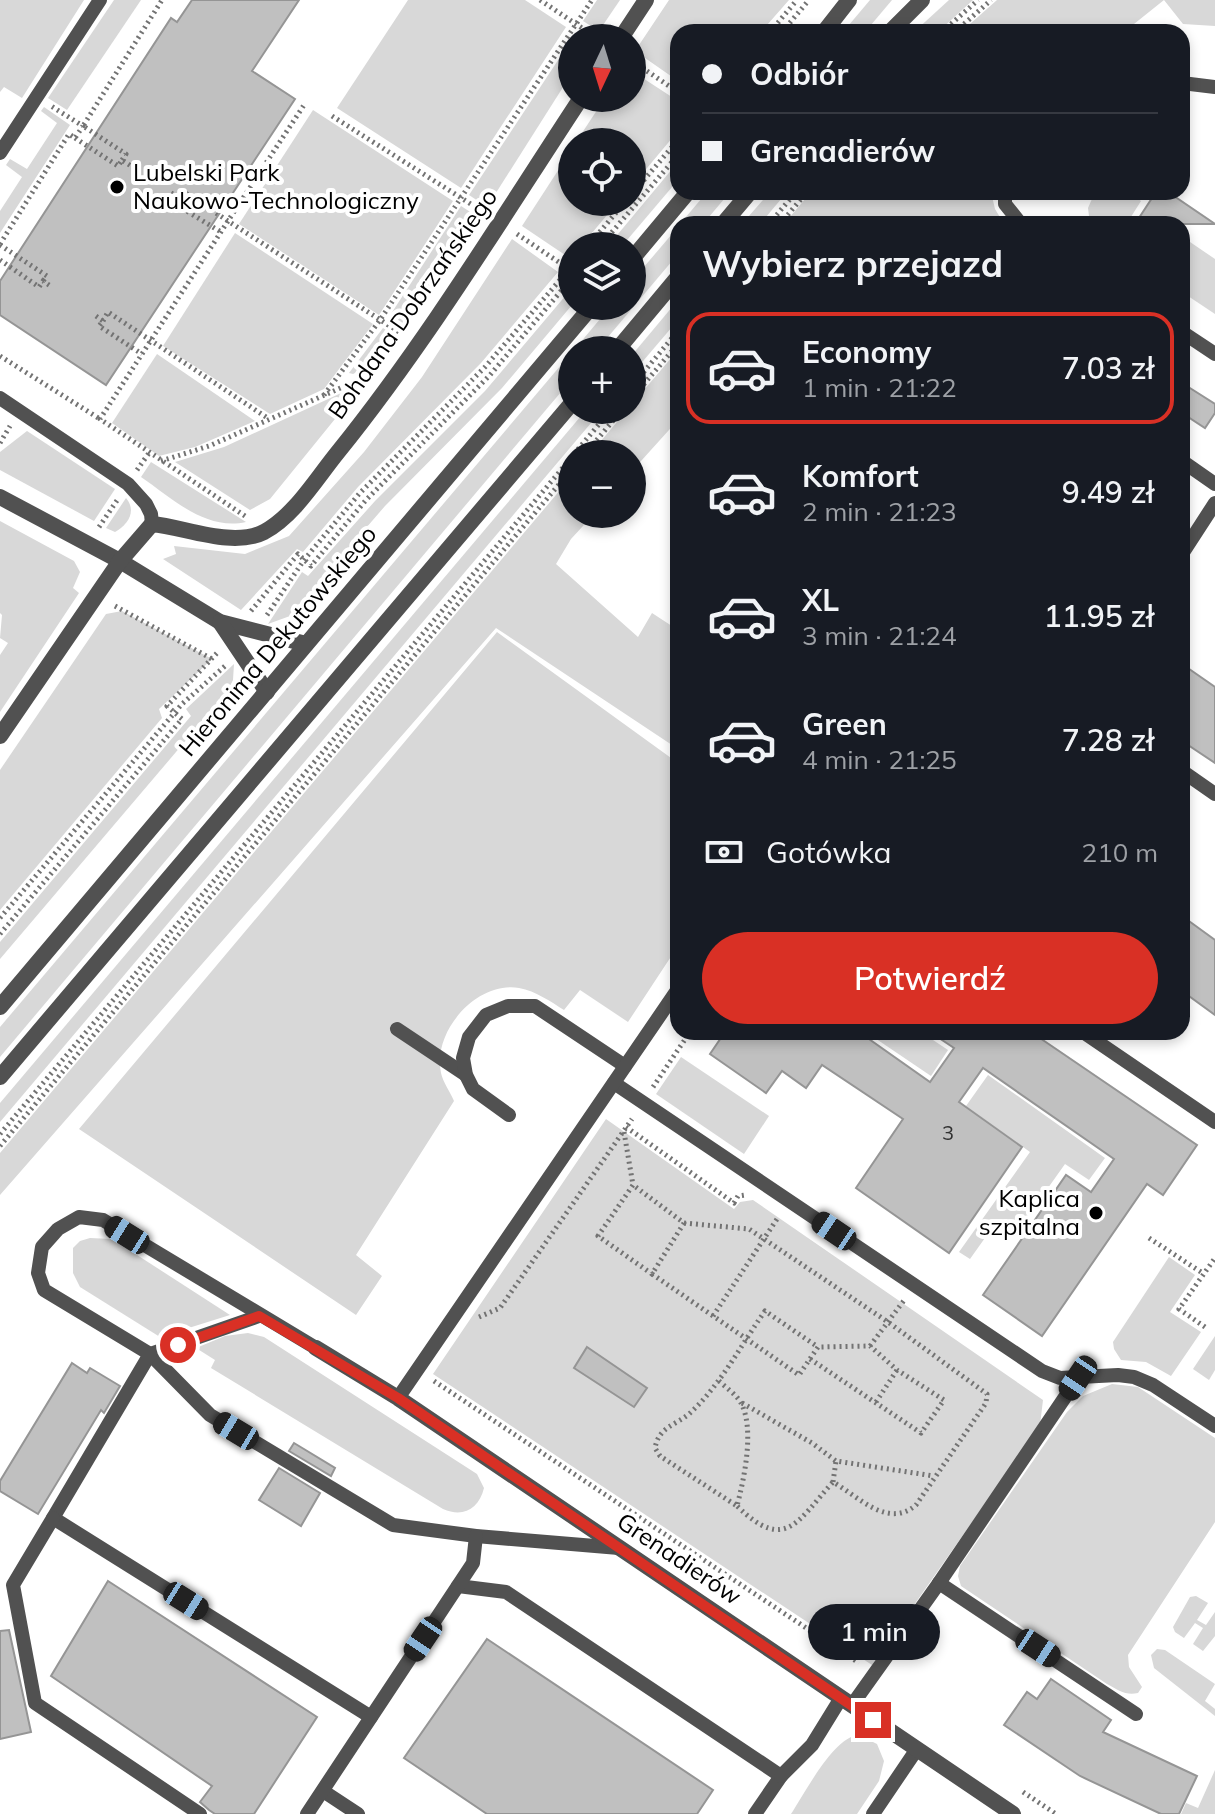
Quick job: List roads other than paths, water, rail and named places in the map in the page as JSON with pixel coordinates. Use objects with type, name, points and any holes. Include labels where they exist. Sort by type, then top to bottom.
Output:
[{"type":"street","points":[[630,24],[646,0]]},
{"type":"street","points":[[830,24],[849,0]]},
{"type":"street","points":[[898,24],[922,0]]},
{"type":"street","name":"Bohdana Dobrzańskiego","points":[[152,524],[179,526],[204,535],[244,537],[263,532],[287,514],[382,397],[572,112]]},
{"type":"street","points":[[646,242],[681,200]]},
{"type":"street","points":[[730,216],[743,200]]},
{"type":"street","points":[[629,336],[670,287]]},
{"type":"street","name":"Hieronima Dekutowskiego","points":[[0,1007],[580,320]]},
{"type":"street","points":[[0,1077],[558,419]]},
{"type":"street","points":[[0,497],[120,561],[240,636],[306,644]]},
{"type":"street","points":[[0,736],[120,561],[152,524]]},
{"type":"street","points":[[240,636],[267,692]]},
{"type":"street","name":"Grenadierów","points":[[316,1348],[398,1398],[1013,1814]]},
{"type":"lane","points":[[0,153],[100,0]]},
{"type":"lane","points":[[1190,84],[1215,87]]},
{"type":"lane","points":[[1190,337],[1215,354]]},
{"type":"lane","points":[[0,398],[128,484],[146,504],[152,524]]},
{"type":"lane","points":[[1190,467],[1215,484]]},
{"type":"lane","points":[[1190,542],[1215,503]]},
{"type":"lane","points":[[1190,777],[1215,794]]},
{"type":"lane","points":[[398,1398],[670,1001]]},
{"type":"lane","points":[[509,1115],[473,1089],[466,1075],[463,1058],[469,1037],[486,1015],[508,1006],[535,1006],[625,1066]]},
{"type":"lane","points":[[397,1029],[466,1075]]},
{"type":"lane","points":[[1095,1040],[1215,1122]]},
{"type":"lane","points":[[614,1083],[1042,1371],[1060,1378],[1134,1377],[1153,1385],[1215,1426]]},
{"type":"lane","points":[[316,1348],[103,1220],[79,1217],[58,1229],[42,1247],[38,1273],[44,1290],[150,1354],[210,1415],[393,1525],[476,1536],[619,1548]]},
{"type":"lane","points":[[200,1814],[35,1703],[13,1585],[150,1354],[259,1316]]},
{"type":"lane","points":[[755,1814],[781,1776],[874,1673],[1078,1378]]},
{"type":"lane","points":[[53,1518],[371,1717]]},
{"type":"lane","points":[[307,1814],[473,1563],[476,1536]]},
{"type":"lane","points":[[939,1583],[1136,1714]]},
{"type":"lane","points":[[458,1586],[506,1592],[781,1776]]},
{"type":"lane","points":[[873,1814],[917,1749]]},
{"type":"lane","points":[[323,1791],[358,1814]]},
{"type":"place","name":"Lubelski Park Naukowo-Technologiczny","points":[[117,187]]},
{"type":"place","name":"Kaplica szpitalna","points":[[1096,1213]]}]
